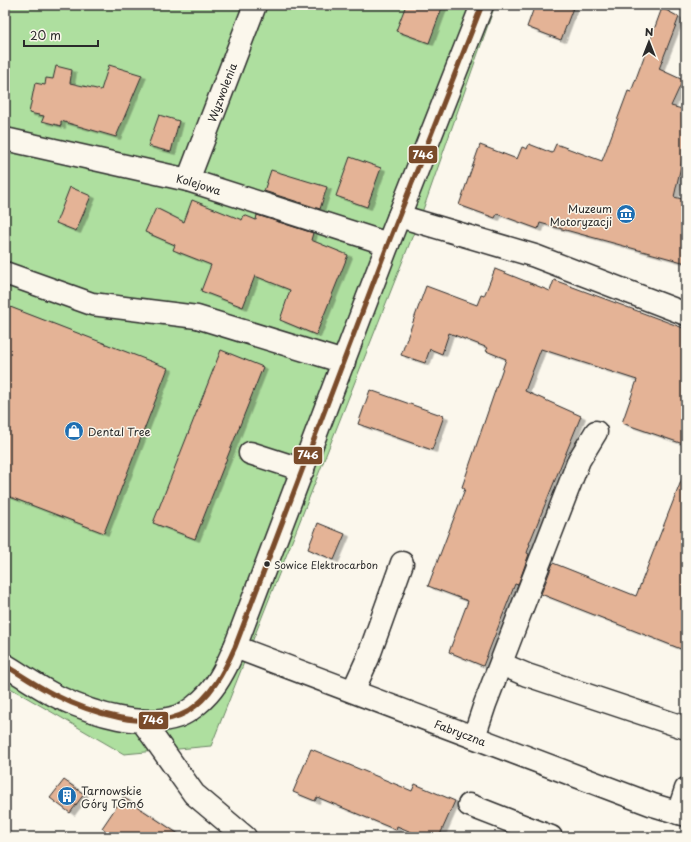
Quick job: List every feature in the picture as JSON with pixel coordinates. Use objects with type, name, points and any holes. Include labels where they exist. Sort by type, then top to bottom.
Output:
[{"type":"street","name":"Wyzwolenia","points":[[188,180],[255,5]]},
{"type":"street","points":[[5,665],[60,698],[99,714],[142,721],[161,721],[180,716],[196,705],[208,694],[225,669],[235,646],[388,244],[482,5]]},
{"type":"street","name":"Kolejowa","points":[[5,139],[188,180],[388,244]]},
{"type":"street","points":[[399,216],[535,256],[686,314]]},
{"type":"street","points":[[5,273],[92,304],[197,317],[344,362]]},
{"type":"street","points":[[474,737],[579,460],[596,432]]},
{"type":"street","points":[[250,453],[302,470]]},
{"type":"street","points":[[353,691],[368,658],[402,563]]},
{"type":"street","name":"Fabryczna","points":[[235,646],[653,805],[682,814]]},
{"type":"street","points":[[501,664],[528,675],[686,728]]},
{"type":"street","points":[[142,721],[194,794],[245,837]]},
{"type":"street","points":[[682,814],[686,789]]},
{"type":"street","points":[[470,805],[552,837]]},
{"type":"green space","points":[[5,5],[495,5],[424,207],[211,746],[124,754],[5,685]]},
{"type":"building","points":[[406,5],[443,5],[429,43],[396,31]]},
{"type":"building","points":[[535,5],[574,5],[561,40],[527,27]]},
{"type":"building","points":[[662,8],[679,17],[659,69],[683,80],[671,106],[686,110],[686,144],[674,197],[686,200],[686,263],[540,223],[538,229],[497,214],[495,218],[459,205],[480,145],[517,159],[522,147],[527,149],[529,144],[552,153],[556,144],[602,161],[628,91],[631,92]]},
{"type":"building","points":[[109,65],[142,75],[116,137],[61,121],[61,126],[42,121],[44,116],[29,113],[35,83],[45,85],[46,78],[53,79],[56,66],[72,70],[70,83],[101,90]]},
{"type":"building","points":[[159,115],[179,121],[171,152],[148,146]]},
{"type":"building","points":[[350,157],[381,168],[367,207],[336,196]]},
{"type":"building","points":[[271,170],[327,187],[320,209],[264,191]]},
{"type":"building","points":[[70,187],[91,196],[76,231],[56,223]]},
{"type":"building","points":[[192,200],[242,220],[244,215],[256,220],[257,215],[313,233],[311,240],[348,255],[316,335],[280,320],[290,290],[255,276],[243,307],[201,291],[211,265],[173,250],[175,245],[145,232],[156,208],[184,222]]},
{"type":"building","points":[[495,269],[550,291],[554,280],[686,329],[686,445],[622,423],[637,380],[541,349],[525,391],[581,416],[529,544],[527,553],[529,554],[518,585],[515,584],[483,666],[449,652],[468,601],[428,586],[465,489],[462,487],[506,359],[486,351],[488,348],[449,333],[442,354],[430,349],[425,363],[401,355],[426,286],[477,305],[481,295],[484,296]]},
{"type":"building","name":"Dental Tree","points":[[5,305],[168,368],[104,533],[5,495]]},
{"type":"building","points":[[221,350],[263,367],[195,539],[153,523]]},
{"type":"building","points":[[370,390],[444,416],[432,450],[358,424]]},
{"type":"building","points":[[685,471],[686,651],[541,594],[553,563],[636,596]]},
{"type":"building","points":[[318,523],[345,534],[334,560],[308,549]]},
{"type":"building","points":[[311,749],[412,791],[415,784],[455,801],[439,837],[423,837],[397,826],[396,830],[317,797],[315,801],[293,792]]},
{"type":"building","name":"Tarnowskie Góry TGm6","points":[[64,780],[84,794],[70,813],[50,798]]},
{"type":"building","points":[[123,797],[183,837],[115,837],[102,828]]},
{"type":"transit line","name":"746","points":[[5,665],[42,688],[84,708],[120,718],[138,720],[156,721],[172,718],[187,712],[196,706],[216,683],[235,647],[388,244],[482,5]]},
{"type":"place","name":"Muzeum Motoryzacji","points":[[626,214]]},
{"type":"place","name":"Dental Tree","points":[[74,431]]},
{"type":"place","name":"Sowice Elektrocarbon","points":[[267,564]]},
{"type":"place","name":"Tarnowskie Góry TGm6","points":[[67,796]]}]
